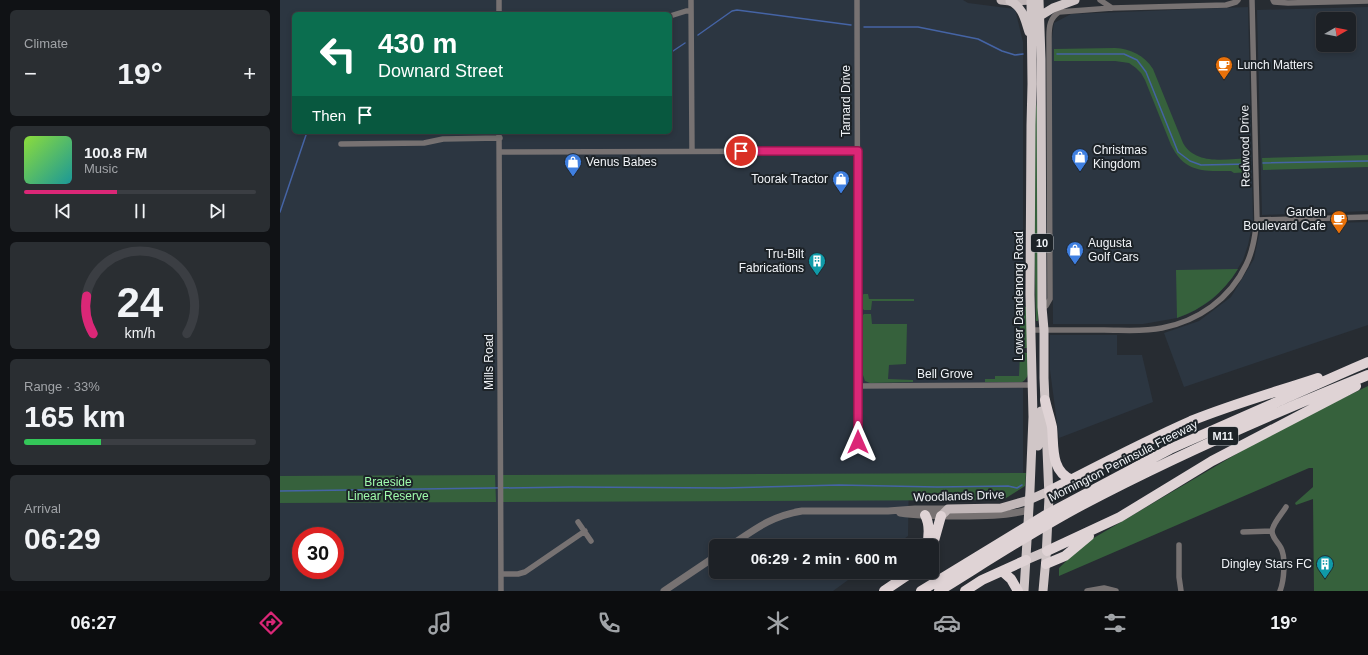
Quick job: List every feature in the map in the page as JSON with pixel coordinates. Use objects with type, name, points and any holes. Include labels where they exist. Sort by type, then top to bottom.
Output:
[{"type":"highway","name":"Lower Dandenong Road","points":[[1032,0],[1032,499]]},
{"type":"highway","name":"Lower Dandenong Road","points":[[1039,0],[1042,307],[1049,491],[1047,551],[1043,591]]},
{"type":"highway","points":[[1040,16],[1053,8],[1075,0]]},
{"type":"highway","points":[[1006,1],[1018,6],[1021,10],[1032,41]]},
{"type":"highway","points":[[1032,499],[1191,421],[1241,403],[1368,362]]},
{"type":"highway","name":"Mornington Peninsula Freeway","points":[[922,591],[1045,526],[1081,501],[1170,449],[1368,362]]},
{"type":"highway","name":"Mornington Peninsula Freeway","points":[[1081,501],[1263,418],[1368,375]]},
{"type":"highway","points":[[1046,564],[1065,556],[1084,539],[1212,461],[1368,379]]},
{"type":"highway","points":[[1024,591],[1029,510],[1032,505],[1038,434],[1044,387]]},
{"type":"highway","points":[[1045,400],[1052,426],[1053,455],[1055,462],[1062,472],[1072,480]]},
{"type":"highway","points":[[935,539],[944,512]]},
{"type":"highway","points":[[925,515],[929,530],[928,539]]},
{"type":"highway","points":[[965,591],[982,580],[1112,521]]},
{"type":"highway","name":"Mornington Peninsula Freeway","points":[[939,591],[999,549]]},
{"type":"highway","points":[[1002,571],[1011,579],[1018,591]]},
{"type":"highway","points":[[884,591],[902,579]]},
{"type":"main road","points":[[1006,1],[1032,0]]},
{"type":"main road","name":"Woodlands Drive","points":[[944,512],[1001,508],[1032,499]]},
{"type":"street","points":[[499,0],[499,12]]},
{"type":"street","points":[[691,0],[692,151]]},
{"type":"street","name":"Tarnard Drive","points":[[857,0],[858,442]]},
{"type":"street","points":[[1100,0],[1112,8],[1226,5],[1238,0]]},
{"type":"street","name":"Redwood Drive","points":[[1031,330],[1139,330],[1160,328],[1182,323],[1204,313],[1223,297],[1235,283],[1246,264],[1254,243],[1257,220],[1252,0]]},
{"type":"street","points":[[1273,0],[1274,2],[1288,3],[1368,1]]},
{"type":"street","name":"Lower Dandenong Road","points":[[1042,307],[1046,306],[1050,298],[1049,29],[1051,20],[1054,15],[1059,12],[1112,8]]},
{"type":"street","points":[[672,15],[691,11]]},
{"type":"street","points":[[1040,33],[1049,44]]},
{"type":"street","points":[[341,144],[424,143],[442,138],[500,135]]},
{"type":"street","name":"Mills Road","points":[[500,135],[501,591]]},
{"type":"street","points":[[500,152],[858,151]]},
{"type":"street","points":[[1257,220],[1368,217]]},
{"type":"street","name":"Bell Grove","points":[[858,386],[1032,385]]},
{"type":"street","points":[[1280,591],[1283,579],[1283,554],[1280,546],[1273,537],[1272,531],[1286,507]]},
{"type":"street","name":"Woodlands Drive","points":[[741,539],[765,523],[788,513],[802,511],[888,511],[919,509],[1000,516],[1029,510]]},
{"type":"street","name":"Woodlands Drive","points":[[888,511],[925,515],[944,512]]},
{"type":"street","points":[[578,522],[591,541]]},
{"type":"street","points":[[501,574],[518,574],[525,572],[585,531]]},
{"type":"street","points":[[1243,532],[1272,531]]},
{"type":"street","points":[[1179,545],[1179,577],[1181,591]]},
{"type":"street","points":[[664,591],[709,561]]},
{"type":"street","points":[[1087,591],[1100,588],[1116,591]]},
{"type":"shaded area","points":[[280,0],[963,0],[968,3],[1015,9],[1023,42],[1023,476],[909,476],[908,536],[904,539],[709,539],[709,579],[849,579],[833,591],[280,591]]},
{"type":"shaded area","points":[[1248,7],[1253,221],[1243,260],[1232,278],[1216,296],[1207,303],[1190,313],[1177,318],[1143,324],[1053,324],[1051,45],[1054,23],[1071,14]]},
{"type":"shaded area","points":[[1368,7],[1368,211],[1262,215],[1257,10]]},
{"type":"shaded area","points":[[1368,222],[1368,325],[1184,387],[1164,333],[1199,321],[1231,297],[1254,259],[1261,225]]},
{"type":"shaded area","points":[[1050,335],[1117,335],[1117,355],[1142,355],[1153,402],[1059,438],[1050,370]]},
{"type":"green space","points":[[1115,48],[1132,51],[1146,60],[1153,69],[1183,143],[1189,150],[1196,155],[1213,160],[1250,158],[1250,172],[1234,173],[1231,171],[1203,170],[1189,166],[1182,161],[1171,145],[1145,80],[1141,73],[1129,63],[1115,61],[1054,61],[1054,49]]},
{"type":"green space","points":[[1038,96],[1039,308],[1038,321],[1036,321],[1034,119]]},
{"type":"green space","points":[[1368,155],[1368,167],[1263,170],[1262,158]]},
{"type":"green space","points":[[1238,269],[1226,286],[1212,299],[1195,310],[1177,318],[1176,270]]},
{"type":"green space","points":[[868,294],[869,299],[914,299],[914,301],[872,301],[871,310],[864,310],[862,295]]},
{"type":"green space","points":[[1020,306],[1027,307],[1027,348],[1020,347]]},
{"type":"green space","points":[[864,314],[871,314],[872,324],[907,324],[906,364],[889,365],[888,379],[913,380],[913,382],[870,383],[865,381],[863,375],[862,316]]},
{"type":"green space","points":[[1021,352],[1027,353],[1029,369],[1025,380],[1022,382],[985,382],[985,379],[995,379],[995,376],[1019,376]]},
{"type":"green space","points":[[1368,386],[1368,591],[1314,591],[1313,499],[1296,505],[1295,503],[1313,487],[1313,468],[1309,468],[1059,576],[1059,568],[1085,543],[1277,430]]},
{"type":"green space","points":[[1026,473],[1025,486],[1003,500],[503,502],[503,475]]},
{"type":"green space","name":"Braeside Linear Reserve","points":[[495,475],[496,502],[280,503],[280,476]]},
{"type":"waterway","points":[[698,35],[732,11],[737,10],[851,25]]},
{"type":"waterway","points":[[864,27],[918,27],[978,39],[1002,51],[1015,55],[1023,54]]},
{"type":"waterway","points":[[672,52],[685,43]]},
{"type":"waterway","points":[[1057,54],[1124,54],[1137,60],[1146,72],[1178,152],[1190,161],[1201,165],[1249,164]]},
{"type":"waterway","points":[[280,212],[306,134]]},
{"type":"waterway","points":[[1263,163],[1368,161]]},
{"type":"waterway","points":[[280,491],[572,487],[724,488],[839,485],[937,487],[1008,486],[1017,488],[1022,485]]},
{"type":"place","name":"Lunch Matters","points":[[1224,80]]},
{"type":"place","name":"Christmas Kingdom","points":[[1080,172]]},
{"type":"place","name":"Venus Babes","points":[[573,177]]},
{"type":"place","name":"Toorak Tractor","points":[[841,194]]},
{"type":"place","name":"Garden Boulevard Cafe","points":[[1339,234]]},
{"type":"place","name":"Augusta Golf Cars","points":[[1075,265]]},
{"type":"place","name":"Tru-Bilt Fabrications","points":[[817,276]]},
{"type":"place","name":"Dingley Stars FC","points":[[1325,579]]},
{"type":"route","points":[[741,151],[858,151],[858,442]]}]
